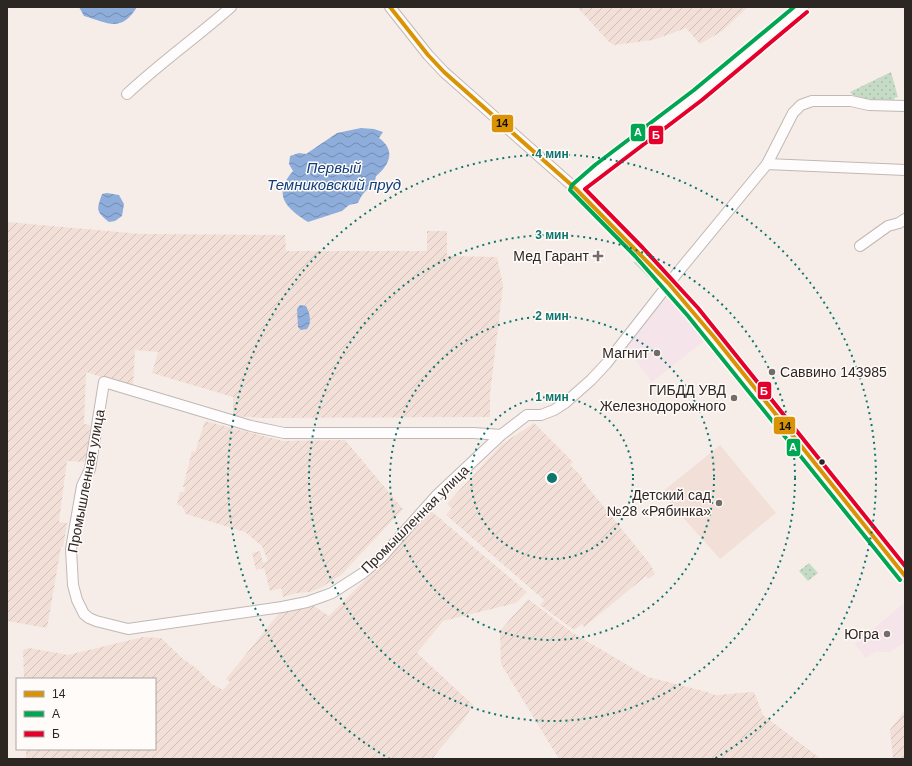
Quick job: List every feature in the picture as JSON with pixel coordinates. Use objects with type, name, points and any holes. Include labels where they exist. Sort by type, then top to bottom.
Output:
[{"type":"street","points":[[127,94],[151,71],[191,41],[231,7]]},
{"type":"street","points":[[390,7],[428,55],[444,72],[576,189],[669,284],[714,337],[905,576]]},
{"type":"street","points":[[576,189],[698,95],[802,7]]},
{"type":"street","name":"Промышленная улица","points":[[501,435],[474,433],[284,433],[251,426],[104,382],[90,469],[82,486],[71,549],[73,585],[77,600],[84,614],[89,618],[128,629],[282,606],[324,596],[350,582],[372,566],[436,496],[501,435],[527,415],[534,416],[548,413],[565,403],[606,364],[767,164],[797,108],[806,102],[812,101],[851,101],[868,105],[905,106]]},
{"type":"street","points":[[767,164],[905,170]]},
{"type":"street","points":[[860,246],[888,226],[899,223],[905,218]]},
{"type":"shaded area","points":[[577,7],[748,7],[722,31],[700,44],[686,28],[653,40],[614,45],[609,42]]},
{"type":"shaded area","points":[[7,222],[141,234],[285,235],[286,251],[427,251],[427,231],[447,231],[447,256],[497,257],[503,285],[490,394],[490,417],[263,418],[233,416],[233,397],[152,373],[158,352],[135,350],[133,387],[86,372],[84,424],[90,425],[87,462],[67,461],[59,522],[67,523],[63,547],[61,547],[47,628],[7,621]]},
{"type":"shaded area","points":[[669,297],[673,297],[709,337],[652,382],[625,346],[661,301]]},
{"type":"shaded area","points":[[205,421],[283,441],[345,440],[403,509],[341,575],[320,588],[310,592],[297,593],[283,597],[281,588],[270,591],[264,568],[256,570],[252,553],[260,551],[263,563],[268,561],[262,546],[245,532],[186,514],[182,506],[177,505],[180,492],[184,492],[185,487],[183,487],[192,451],[195,452]]},
{"type":"shaded area","points":[[534,423],[573,462],[570,465],[582,477],[582,480],[650,564],[655,574],[648,579],[646,576],[584,627],[582,624],[574,630],[540,605],[544,600],[446,515],[452,508],[447,504],[501,445]]},
{"type":"shaded area","name":"Детский сад №28 «Рябинка»","points":[[720,445],[776,513],[720,559],[661,493]]},
{"type":"shaded area","points":[[431,511],[527,592],[516,603],[443,621],[417,653],[473,705],[463,721],[432,759],[26,759],[26,750],[156,750],[156,678],[24,678],[23,650],[29,648],[68,655],[143,637],[161,638],[212,684],[223,690],[230,682],[226,679],[280,612],[311,604],[329,616]]},
{"type":"shaded area","points":[[528,599],[573,633],[648,677],[715,695],[754,692],[763,715],[821,759],[559,759],[501,664],[500,631]]},
{"type":"shaded area","points":[[903,604],[905,607],[905,642],[890,652],[875,652],[866,658],[855,644]]},
{"type":"shaded area","points":[[905,710],[905,759],[893,759],[890,730]]},
{"type":"green space","points":[[891,72],[898,97],[894,98],[895,102],[865,100],[854,96],[850,92]]},
{"type":"green space","points":[[633,262],[638,262],[647,266],[656,276],[658,286]]},
{"type":"green space","points":[[809,563],[818,573],[808,581],[799,571]]},
{"type":"water","points":[[79,7],[137,7],[125,20],[114,24],[84,16]]},
{"type":"water","name":"Первый Темниковский пруд","points":[[361,128],[374,129],[383,132],[379,138],[388,147],[388,162],[376,176],[374,186],[364,193],[358,203],[349,205],[342,211],[308,222],[293,212],[284,200],[283,194],[283,187],[293,171],[289,164],[290,156],[299,153],[306,154],[337,133]]},
{"type":"water","points":[[107,193],[119,195],[124,204],[122,216],[115,221],[109,222],[98,210],[102,194]]},
{"type":"water","points":[[300,305],[306,306],[310,318],[309,327],[301,330],[298,327],[297,309]]},
{"type":"transit line","name":"14","points":[[390,7],[428,55],[444,72],[576,189],[669,284],[714,337],[905,576]]},
{"type":"transit line","name":"А","points":[[794,7],[694,90],[595,165],[572,185],[570,190],[635,256],[688,316],[900,580]]},
{"type":"transit line","name":"Б","points":[[807,12],[702,100],[585,189],[643,248],[698,308],[905,566]]},
{"type":"place","name":"Мед Гарант","points":[[598,256]]},
{"type":"place","name":"Магнит","points":[[657,353]]},
{"type":"place","name":"Саввино 143985","points":[[772,372]]},
{"type":"place","name":"ГИБДД УВД Железнодорожного","points":[[734,398]]},
{"type":"place","name":"Детский сад №28 «Рябинка»","points":[[719,503]]},
{"type":"place","name":"Югра","points":[[887,634]]}]
